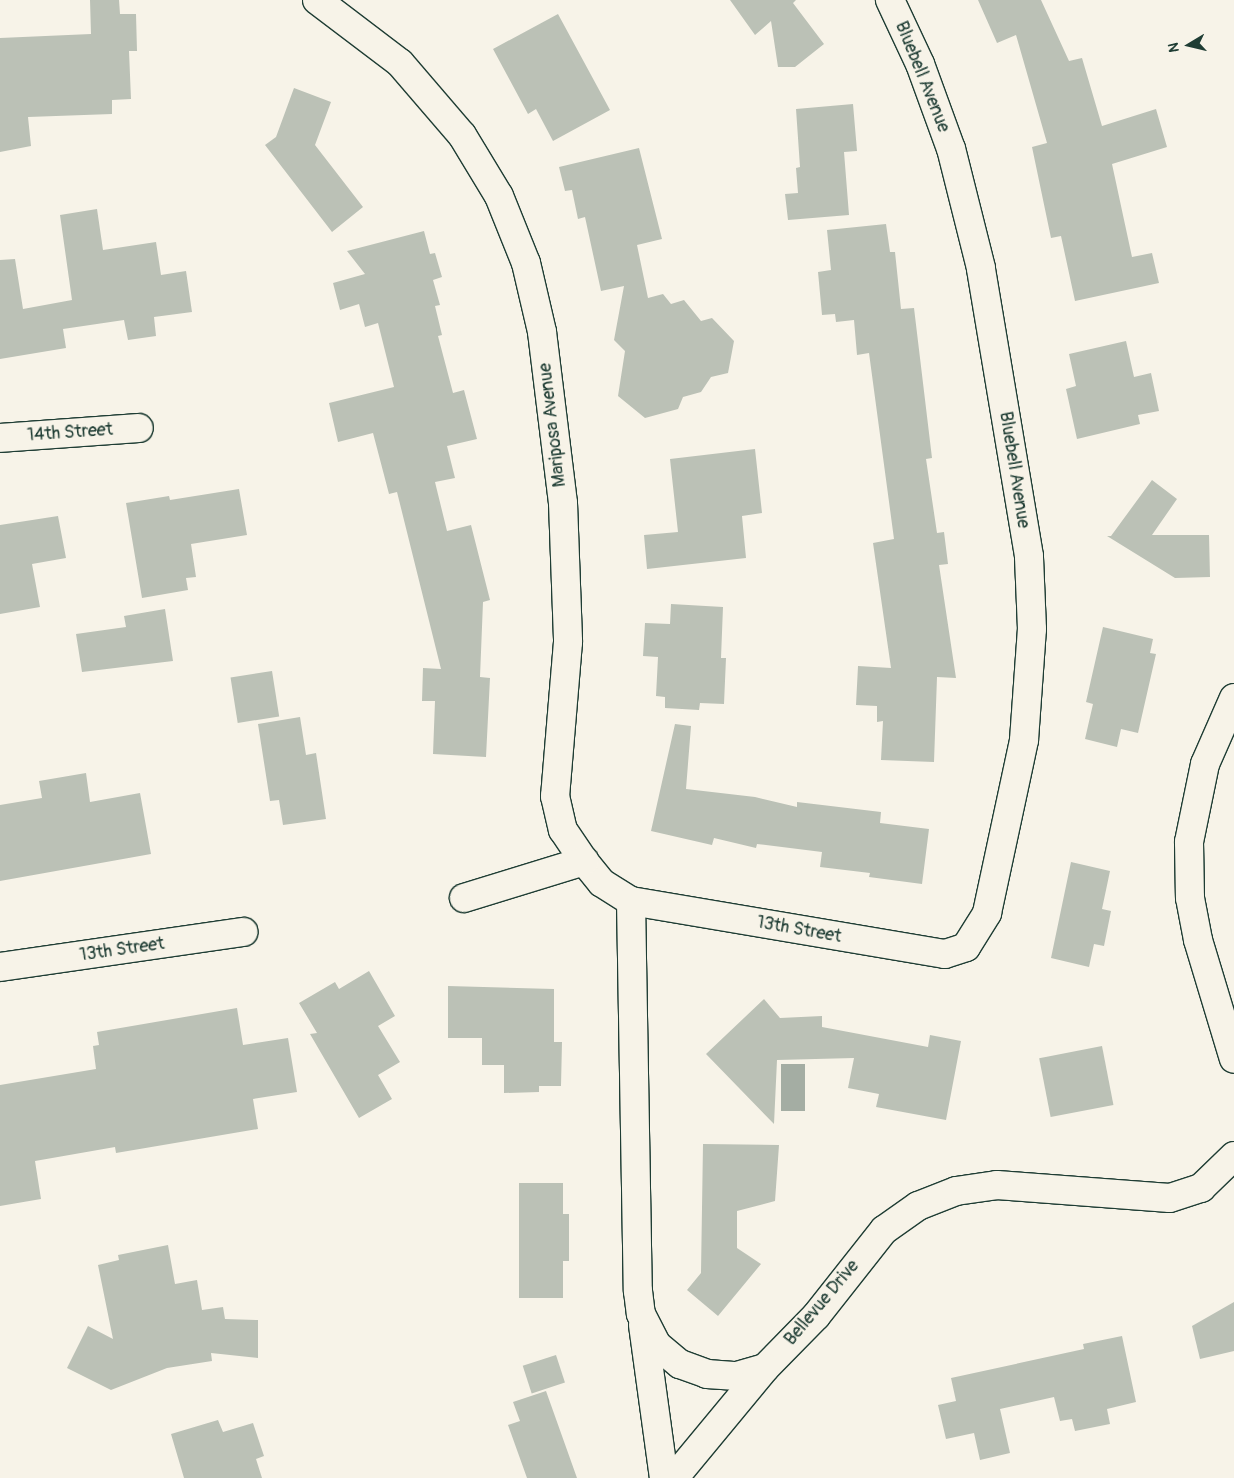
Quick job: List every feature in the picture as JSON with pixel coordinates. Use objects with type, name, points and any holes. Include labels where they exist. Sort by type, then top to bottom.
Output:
[{"type":"street","name":"Mariposa Avenue","points":[[317,0],[400,63],[462,135],[499,196],[526,263],[542,332],[563,503],[568,642],[555,796],[563,830],[584,861],[602,884],[631,901]]},
{"type":"street","name":"Bluebell Avenue","points":[[890,0],[920,64],[951,149],[981,268],[1029,556],[1032,629],[1024,740],[987,913],[966,947]]},
{"type":"street","name":"14th Street","points":[[0,438],[139,428]]},
{"type":"street","points":[[1234,698],[1205,764],[1189,842],[1190,898],[1198,940],[1234,1059]]},
{"type":"street","points":[[464,898],[584,861]]},
{"type":"street","name":"13th Street","points":[[631,901],[945,954],[966,947]]},
{"type":"street","name":"Bellevue Drive","points":[[631,901],[641,1314],[657,1344],[680,1364],[707,1374],[737,1376],[765,1368],[816,1316],[870,1244],[918,1206],[956,1191],[997,1185],[1170,1198],[1201,1188],[1234,1156]]},
{"type":"street","name":"13th Street","points":[[0,967],[244,932]]},
{"type":"street","points":[[641,1314],[664,1478]]},
{"type":"street","points":[[674,1478],[765,1368]]},
{"type":"shaded area","points":[[781,1064],[805,1064],[805,1111],[781,1111]]},
{"type":"building","points":[[90,0],[119,0],[120,14],[136,14],[137,51],[129,51],[131,99],[112,100],[112,114],[28,117],[31,146],[0,152],[0,38],[91,34]]},
{"type":"building","points":[[730,0],[796,0],[793,3],[824,44],[795,67],[778,67],[771,21],[755,35]]},
{"type":"building","points":[[978,0],[1041,0],[1069,61],[1082,58],[1102,126],[1156,109],[1167,147],[1112,164],[1132,257],[1152,253],[1159,283],[1075,301],[1061,236],[1051,238],[1032,147],[1047,143],[1016,35],[997,43]]},
{"type":"building","points":[[558,14],[610,110],[553,141],[536,109],[528,114],[493,49]]},
{"type":"building","points":[[294,88],[331,102],[315,145],[363,207],[332,232],[265,145],[276,137]]},
{"type":"building","points":[[853,104],[857,151],[844,152],[849,215],[788,220],[785,194],[798,193],[796,168],[800,167],[796,109]]},
{"type":"building","points":[[639,148],[662,239],[637,245],[648,298],[663,294],[671,304],[684,300],[701,321],[712,318],[734,341],[728,373],[711,377],[701,392],[683,397],[678,409],[645,418],[618,396],[625,351],[614,340],[624,286],[601,291],[585,217],[578,219],[572,190],[565,191],[559,167]]},
{"type":"building","points":[[97,209],[103,250],[156,242],[161,275],[186,271],[192,312],[154,317],[156,336],[128,340],[124,320],[63,329],[66,348],[0,359],[0,260],[15,259],[23,309],[72,300],[60,215]]},
{"type":"building","points":[[886,224],[890,252],[895,252],[901,309],[914,308],[932,458],[926,459],[937,533],[944,532],[948,564],[939,565],[956,678],[937,677],[934,762],[881,760],[883,721],[877,722],[877,706],[856,705],[858,666],[891,668],[873,543],[894,539],[869,353],[857,355],[854,320],[836,322],[835,314],[822,315],[818,272],[831,270],[827,230]]},
{"type":"building","points":[[424,231],[430,254],[435,253],[442,277],[433,280],[440,305],[435,306],[442,335],[438,336],[453,393],[464,390],[477,439],[447,446],[455,478],[435,482],[447,531],[471,525],[490,600],[483,602],[480,677],[490,678],[486,757],[433,754],[435,701],[422,701],[423,668],[441,669],[397,492],[389,494],[373,433],[338,442],[329,403],[394,387],[378,323],[365,327],[359,304],[340,310],[333,283],[365,274],[347,251]]},
{"type":"building","points":[[1126,341],[1134,377],[1151,373],[1159,411],[1138,415],[1140,424],[1077,439],[1066,389],[1076,386],[1069,354]]},
{"type":"building","points":[[755,449],[762,513],[742,516],[746,558],[647,569],[644,535],[678,532],[670,459]]},
{"type":"building","points":[[1152,480],[1177,499],[1152,535],[1209,535],[1210,577],[1175,578],[1107,536],[1111,536]]},
{"type":"building","points":[[239,489],[247,535],[191,544],[196,577],[186,578],[188,590],[142,598],[126,503],[169,496],[170,500]]},
{"type":"building","points":[[58,516],[66,558],[32,564],[40,607],[0,614],[0,525]]},
{"type":"building","points":[[671,604],[723,607],[721,658],[726,658],[724,704],[700,703],[699,710],[665,708],[665,697],[656,696],[658,657],[643,656],[645,623],[670,624]]},
{"type":"building","points":[[165,609],[173,661],[82,672],[76,634],[126,627],[124,616]]},
{"type":"building","points":[[1103,627],[1153,639],[1150,653],[1156,654],[1138,733],[1121,729],[1117,747],[1085,739],[1093,704],[1086,702]]},
{"type":"building","points":[[272,671],[279,716],[238,723],[231,678]]},
{"type":"building","points":[[300,717],[306,755],[316,753],[326,819],[283,825],[279,800],[270,801],[258,724]]},
{"type":"building","points":[[675,724],[691,726],[686,789],[755,797],[797,807],[797,802],[881,812],[880,823],[929,829],[922,884],[869,877],[870,873],[820,867],[822,852],[757,844],[756,848],[714,838],[712,845],[651,831]]},
{"type":"building","points":[[86,773],[90,802],[140,793],[151,854],[0,881],[0,805],[42,798],[39,781]]},
{"type":"building","points":[[1071,862],[1110,871],[1102,909],[1111,911],[1104,946],[1094,944],[1089,967],[1051,958]]},
{"type":"building","points":[[369,971],[395,1016],[378,1026],[400,1062],[378,1075],[392,1099],[359,1118],[310,1034],[317,1033],[299,1003],[335,982],[339,989]]},
{"type":"building","points":[[448,986],[554,989],[554,1042],[562,1042],[561,1086],[539,1086],[539,1092],[504,1093],[504,1065],[482,1065],[482,1038],[448,1038]]},
{"type":"building","points":[[764,999],[780,1018],[822,1016],[822,1027],[928,1047],[930,1035],[961,1041],[946,1120],[876,1107],[879,1094],[848,1088],[854,1058],[777,1060],[774,1124],[706,1054]]},
{"type":"building","points":[[237,1008],[243,1045],[288,1038],[297,1092],[253,1099],[258,1129],[116,1153],[115,1147],[35,1161],[41,1199],[0,1206],[0,1085],[96,1069],[93,1046],[99,1045],[97,1032]]},
{"type":"building","points":[[1102,1046],[1113,1105],[1051,1117],[1039,1058]]},
{"type":"building","points":[[703,1144],[779,1145],[775,1201],[737,1211],[737,1248],[761,1264],[718,1316],[687,1290],[701,1273]]},
{"type":"building","points":[[519,1183],[563,1183],[563,1214],[569,1214],[569,1261],[563,1261],[563,1298],[519,1298]]},
{"type":"building","points":[[168,1245],[175,1284],[197,1280],[202,1310],[223,1307],[225,1319],[258,1320],[258,1358],[211,1353],[212,1361],[167,1368],[111,1390],[67,1368],[88,1326],[113,1339],[98,1265],[119,1260],[118,1255]]},
{"type":"building","points":[[1234,1302],[1234,1351],[1200,1359],[1192,1326]]},
{"type":"building","points":[[1122,1336],[1136,1402],[1107,1409],[1110,1424],[1075,1431],[1072,1419],[1060,1421],[1054,1397],[1000,1409],[1010,1453],[980,1460],[974,1433],[946,1439],[938,1405],[956,1401],[951,1378],[1084,1349],[1083,1344]]},
{"type":"building","points":[[556,1355],[565,1383],[532,1393],[523,1366]]},
{"type":"building","points":[[546,1391],[577,1478],[527,1478],[508,1425],[520,1421],[513,1402]]},
{"type":"building","points":[[218,1420],[223,1432],[253,1423],[264,1456],[256,1459],[262,1478],[184,1478],[171,1434]]}]
